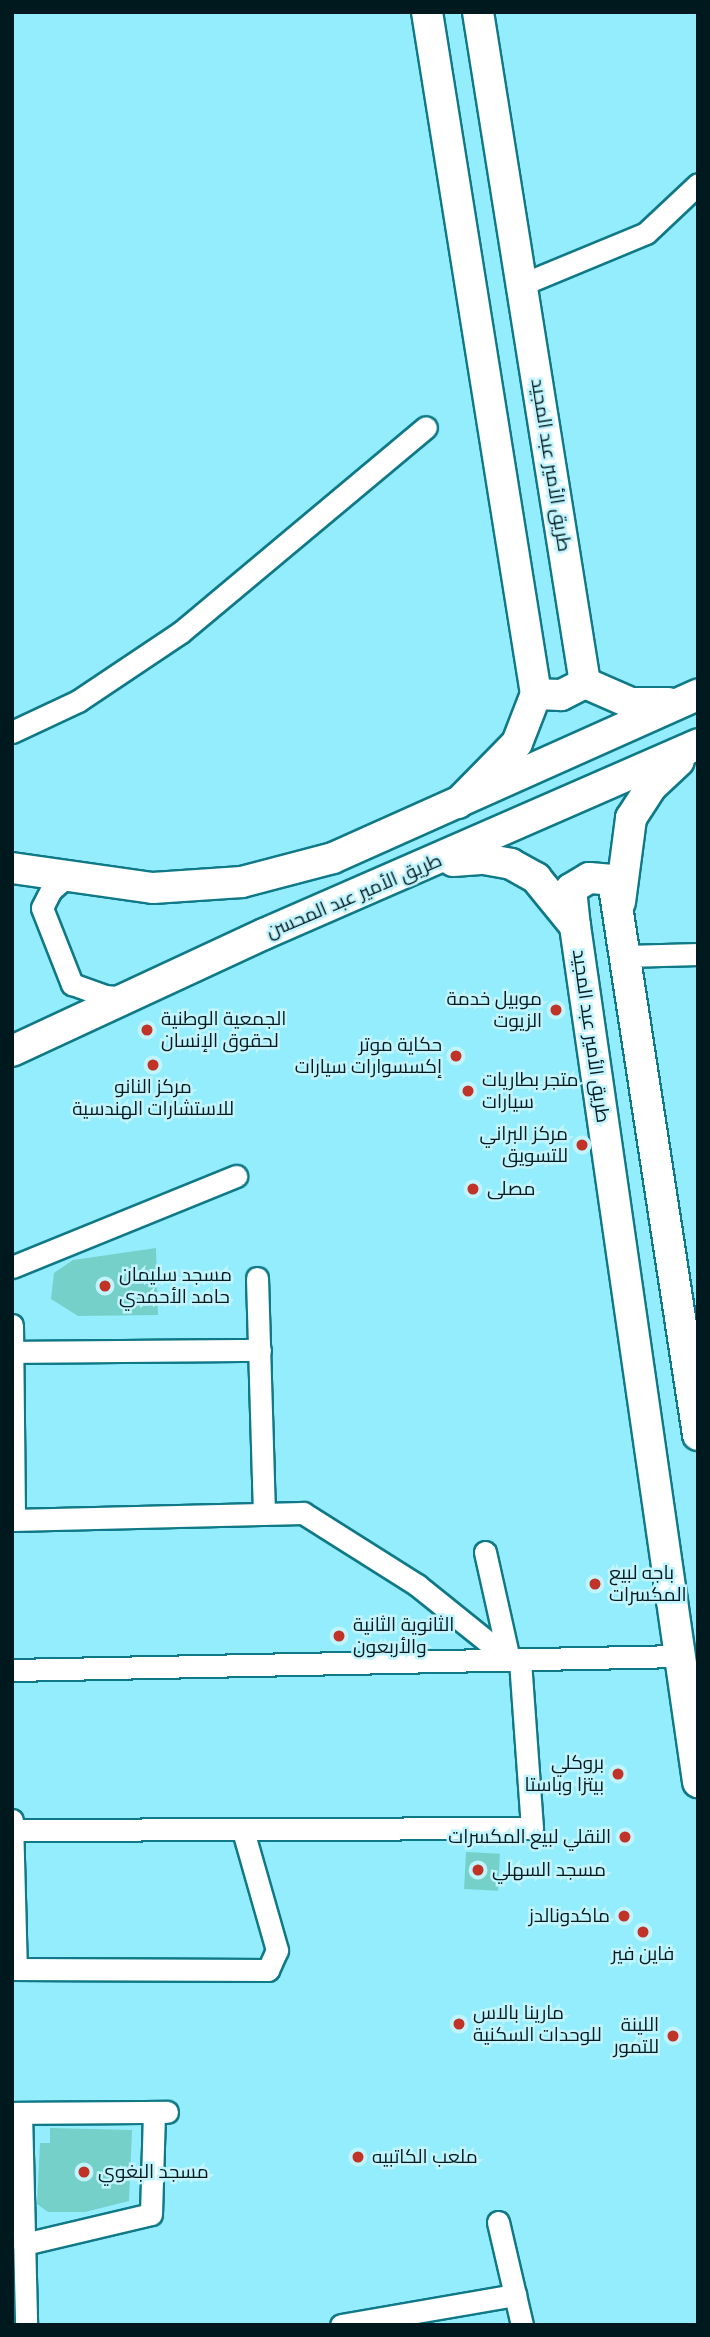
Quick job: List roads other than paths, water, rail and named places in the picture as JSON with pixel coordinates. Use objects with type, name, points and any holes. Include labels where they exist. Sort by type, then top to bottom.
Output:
[{"type":"main road","points":[[427,12],[536,694],[517,743],[458,803]]},
{"type":"main road","name":"طريق الأمير عبد المجيد","points":[[478,12],[584,683]]},
{"type":"main road","points":[[536,694],[561,695],[584,683],[631,703],[688,699]]},
{"type":"main road","points":[[12,868],[153,888],[243,882],[333,858],[688,699]]},
{"type":"main road","points":[[619,920],[631,818],[651,787],[698,744]]},
{"type":"main road","name":"طريق الأمير عبد المحسن","points":[[12,1051],[133,998],[264,934],[435,862],[698,744]]},
{"type":"main road","points":[[435,862],[484,859],[511,864],[536,878],[575,926]]},
{"type":"main road","name":"طريق الأمير عبد المجيد","points":[[698,1435],[613,880],[589,878],[571,889],[575,926],[698,1782]]},
{"type":"street","points":[[523,284],[646,233],[698,184]]},
{"type":"street","points":[[12,732],[79,701],[181,632],[426,427]]},
{"type":"street","points":[[66,877],[51,890],[42,908],[72,984],[105,996],[133,998]]},
{"type":"street","points":[[626,956],[698,954]]},
{"type":"street","points":[[12,1267],[236,1176]]},
{"type":"street","points":[[257,1278],[264,1514]]},
{"type":"street","points":[[12,1325],[13,1520],[303,1513],[332,1528],[417,1585],[514,1659]]},
{"type":"street","points":[[13,1352],[260,1350]]},
{"type":"street","points":[[13,1830],[532,1828],[514,1659],[485,1552]]},
{"type":"street","points":[[12,1670],[679,1656]]},
{"type":"street","points":[[12,1820],[14,1969],[268,1970],[277,1950],[243,1831]]},
{"type":"street","points":[[24,2244],[151,2214],[161,2112],[17,2113],[26,2325]]},
{"type":"street","points":[[498,2222],[522,2325]]},
{"type":"street","points":[[341,2325],[515,2295]]},
{"type":"place","name":"موبيل خدمة الزيوت","points":[[556,1010]]},
{"type":"place","name":"الجمعية الوطنية لحقوق الإنسان","points":[[147,1030]]},
{"type":"place","name":"حكاية موتر إكسسوارات سيارات","points":[[456,1056]]},
{"type":"place","name":"مركز النانو للاستشارات الهندسية","points":[[153,1065]]},
{"type":"place","name":"متجر بطاريات سيارات","points":[[468,1091]]},
{"type":"place","name":"مركز البراني للتسويق","points":[[582,1145]]},
{"type":"place","name":"مصلى","points":[[473,1189]]},
{"type":"place","name":"مسجد سليمان حامد الأحمدي","points":[[105,1286]]},
{"type":"place","name":"باجه لبيع المكسرات","points":[[595,1584]]},
{"type":"place","name":"الثانوية الثانية والأربعون","points":[[339,1636]]},
{"type":"place","name":"بروكلي بيتزا وباستا","points":[[618,1774]]},
{"type":"place","name":"النقلي لبيع المكسرات","points":[[625,1837]]},
{"type":"place","name":"مسجد السهلي","points":[[478,1870]]},
{"type":"place","name":"ماكدونالدز","points":[[624,1916]]},
{"type":"place","name":"فاين فير","points":[[643,1932]]},
{"type":"place","name":"مارينا بالاس للوحدات السكنية","points":[[459,2024]]},
{"type":"place","name":"اللينة للتمور","points":[[673,2036]]},
{"type":"place","name":"ملعب الكاتبيه","points":[[358,2157]]},
{"type":"place","name":"مسجد البغوي","points":[[84,2172]]}]
